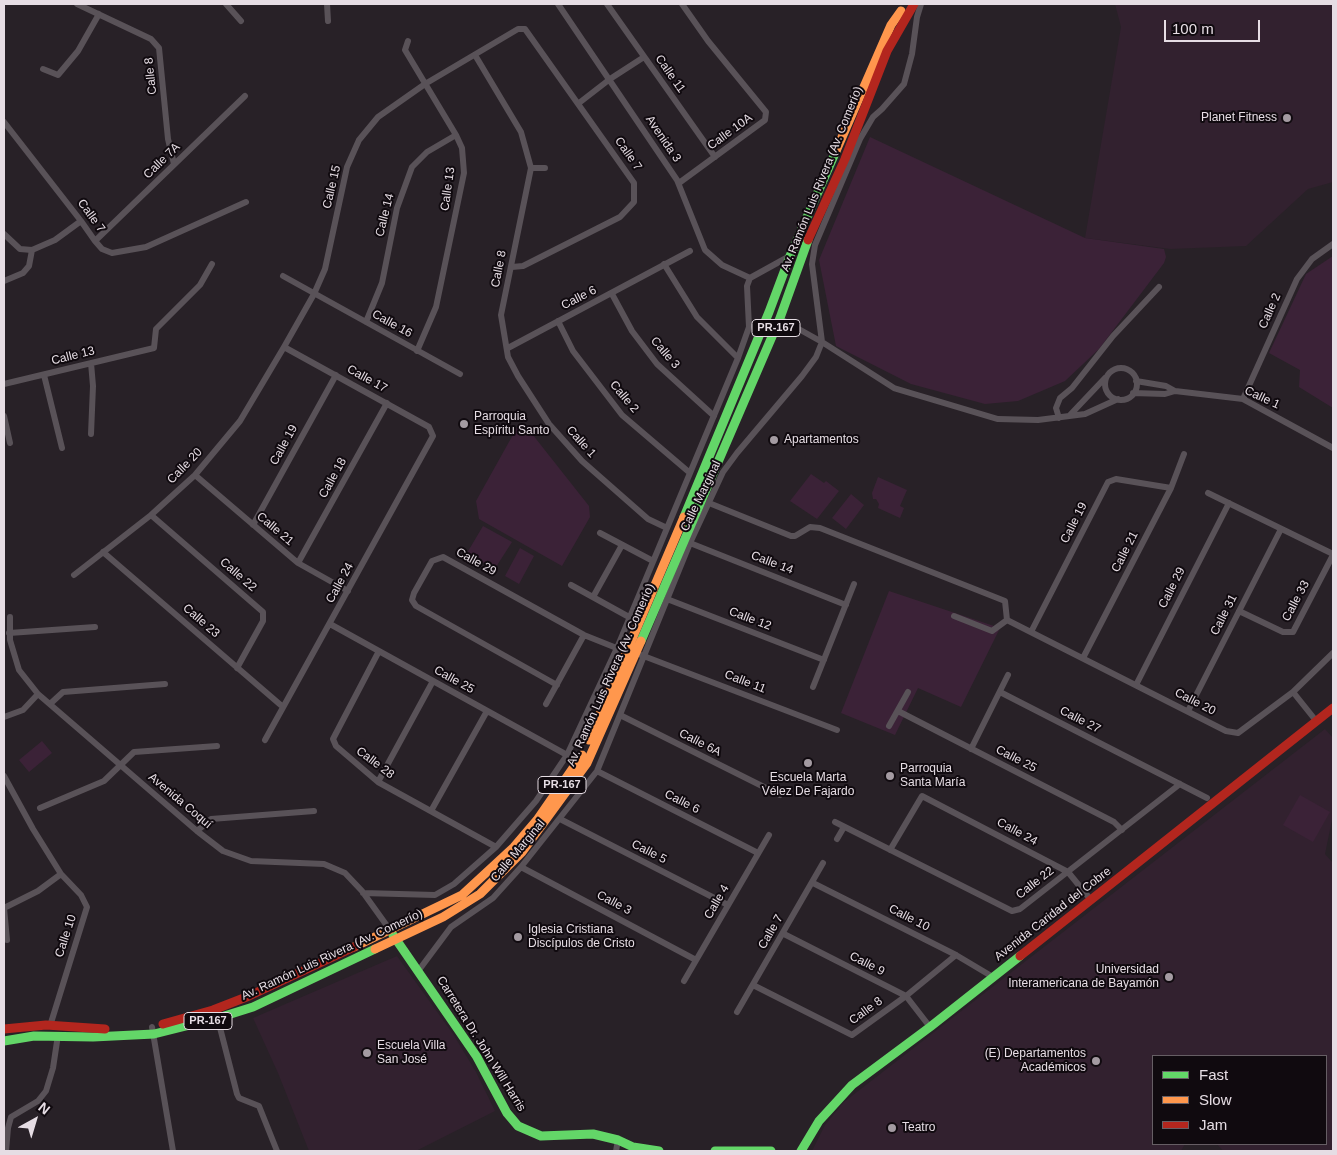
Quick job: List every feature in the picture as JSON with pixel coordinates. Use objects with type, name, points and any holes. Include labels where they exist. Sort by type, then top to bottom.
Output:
[{"type":"main road","name":"Av. Ramón Luis Rivera (Av. Comerío)","points":[[217,1014],[257,992],[462,895],[514,847],[537,820],[580,760],[636,653],[790,256],[878,53],[891,26],[907,4]]},
{"type":"main road","name":"Av. Ramón Luis Rivera (Av. Comerío)","points":[[4,1041],[34,1036],[93,1037],[153,1030],[253,1007],[443,917],[480,894],[522,852],[587,763],[780,318],[806,244],[845,159],[888,51],[914,4]]},
{"type":"main road","name":"Avenida Caridad del Cobre","points":[[801,1151],[819,1121],[852,1085],[993,977],[1318,722],[1333,708]]},
{"type":"main road","name":"Carretera Dr. John Will Harris","points":[[390,930],[419,970],[476,1057],[506,1114],[518,1126],[541,1136],[593,1134],[618,1140],[633,1147],[659,1151]]},
{"type":"main road","name":"Av. Ramón Luis Rivera (Av. Comerío)","points":[[4,1029],[55,1026],[95,1030],[153,1030]]},
{"type":"main road","points":[[714,1151],[771,1151]]},
{"type":"street","name":"Calle 8","points":[[77,4],[151,39],[159,48],[168,139],[174,164]]},
{"type":"street","points":[[226,4],[241,21]]},
{"type":"street","points":[[327,4],[328,21]]},
{"type":"street","name":"Avenida 3","points":[[558,4],[679,183],[705,250],[722,265],[750,278]]},
{"type":"street","name":"Calle 11","points":[[607,4],[715,157]]},
{"type":"street","name":"Calle 10A","points":[[679,183],[766,120],[766,112],[750,90],[708,41],[682,4]]},
{"type":"street","points":[[822,342],[812,264],[814,245],[860,139],[873,116],[882,110],[904,84],[912,54],[917,17],[921,4]]},
{"type":"street","points":[[43,69],[58,76],[78,51],[99,14]]},
{"type":"street","name":"Calle 7","points":[[502,39],[518,29],[525,29],[634,182],[634,202],[620,216],[523,266],[512,268]]},
{"type":"street","name":"Calle 15","points":[[284,346],[314,294],[325,269],[347,167],[359,140],[378,117],[425,84],[502,39]]},
{"type":"street","name":"Calle 13","points":[[408,41],[405,50],[462,148],[464,173],[436,307],[417,350]]},
{"type":"street","name":"Calle 8","points":[[475,54],[521,132],[531,168],[501,315],[508,348]]},
{"type":"street","points":[[579,104],[610,79],[644,57]]},
{"type":"street","name":"Calle 7A","points":[[95,241],[245,96]]},
{"type":"street","name":"Calle 7","points":[[4,122],[95,241],[102,248],[112,253],[146,247],[246,202]]},
{"type":"street","name":"Calle 14","points":[[366,322],[382,283],[397,208],[412,167],[427,152],[456,135]]},
{"type":"street","points":[[531,168],[545,168]]},
{"type":"street","points":[[4,234],[20,249],[32,250],[55,240],[81,221]]},
{"type":"street","name":"Calle 2","points":[[1243,399],[1297,279],[1312,259],[1333,244]]},
{"type":"street","points":[[4,281],[23,273],[29,266],[32,250]]},
{"type":"street","name":"Calle 6","points":[[508,348],[690,251]]},
{"type":"street","points":[[750,278],[790,256]]},
{"type":"street","name":"Calle 13","points":[[4,384],[154,348],[156,329],[200,285],[212,264]]},
{"type":"street","points":[[664,264],[697,317],[738,358]]},
{"type":"street","name":"Calle 16","points":[[282,276],[460,374]]},
{"type":"street","name":"Calle Marginal","points":[[363,893],[435,895],[454,884],[496,847],[536,801],[567,755],[617,648],[738,358],[749,327],[747,286],[750,278]]},
{"type":"street","points":[[1059,418],[1056,408],[1060,398],[1072,388],[1113,336],[1159,287]]},
{"type":"street","name":"Calle 3","points":[[612,294],[632,331],[657,364],[714,416]]},
{"type":"street","points":[[769,312],[822,342],[894,388],[998,419],[1038,420],[1085,414],[1118,399]]},
{"type":"street","name":"Calle 2","points":[[558,322],[574,351],[622,415],[690,473]]},
{"type":"street","name":"Calle Marginal","points":[[419,970],[451,927],[492,898],[521,867],[596,771],[620,715],[636,653],[667,599],[690,543],[723,472],[737,452],[802,376],[816,357],[822,342]]},
{"type":"street","name":"Calle 17","points":[[284,346],[429,427],[433,436]]},
{"type":"street","name":"Calle 20","points":[[74,575],[151,515],[195,476],[240,421],[284,346]]},
{"type":"street","name":"Calle 1","points":[[508,348],[508,357],[518,376],[549,424],[582,461],[648,518],[666,528]]},
{"type":"street","points":[[91,363],[93,386],[91,434]]},
{"type":"street","points":[[1070,415],[1111,371],[1116,368],[1129,370],[1136,380],[1136,387],[1133,393],[1124,399],[1112,397],[1106,389],[1105,382],[1107,376]]},
{"type":"street","points":[[44,375],[62,448]]},
{"type":"street","name":"Calle 19","points":[[252,525],[336,375]]},
{"type":"street","name":"Calle 1","points":[[1136,380],[1166,386],[1175,391],[1243,399],[1333,448]]},
{"type":"street","name":"Calle 1","points":[[1133,393],[1165,394],[1175,391]]},
{"type":"street","name":"Calle 18","points":[[298,563],[387,403]]},
{"type":"street","points":[[4,416],[10,443]]},
{"type":"street","name":"Calle 24","points":[[266,740],[433,436]]},
{"type":"street","name":"Calle 21","points":[[1084,658],[1170,488],[1184,454]]},
{"type":"street","name":"Calle 21","points":[[195,476],[298,563],[348,591]]},
{"type":"street","name":"Calle 19","points":[[1031,632],[1108,482],[1116,479],[1170,488]]},
{"type":"street","points":[[1208,494],[1333,554]]},
{"type":"street","points":[[709,503],[785,535],[795,536],[810,527],[817,527],[1005,601],[1007,620],[992,631],[954,616]]},
{"type":"street","name":"Calle 29","points":[[1136,684],[1229,503]]},
{"type":"street","name":"Calle 22","points":[[151,515],[263,612],[263,621],[237,668]]},
{"type":"street","name":"Calle 31","points":[[1188,711],[1281,529]]},
{"type":"street","points":[[600,533],[653,561]]},
{"type":"street","name":"Calle 14","points":[[690,543],[846,605]]},
{"type":"street","points":[[593,597],[622,545]]},
{"type":"street","name":"Calle 23","points":[[103,552],[283,708]]},
{"type":"street","name":"Calle 33","points":[[1239,611],[1283,632],[1293,632],[1333,554]]},
{"type":"street","name":"Calle 29","points":[[557,685],[416,606],[412,600],[414,593],[432,561],[443,557],[584,635],[617,648]]},
{"type":"street","points":[[813,687],[854,584]]},
{"type":"street","points":[[571,585],[629,617]]},
{"type":"street","name":"Calle 12","points":[[667,599],[824,660]]},
{"type":"street","name":"Avenida Coquí","points":[[10,617],[7,638],[19,670],[38,694],[197,831],[223,851],[251,861],[324,864],[345,873],[363,893],[390,930]]},
{"type":"street","name":"Calle 20","points":[[1007,620],[1226,731],[1238,733],[1293,692],[1333,653]]},
{"type":"street","name":"Calle 25","points":[[330,624],[567,755]]},
{"type":"street","points":[[7,638],[95,627]]},
{"type":"street","points":[[546,704],[584,635]]},
{"type":"street","name":"Calle 11","points":[[617,648],[636,653],[837,730]]},
{"type":"street","name":"Calle 28","points":[[379,651],[333,739],[336,746],[378,782],[496,847]]},
{"type":"street","points":[[971,749],[1008,675]]},
{"type":"street","points":[[378,782],[433,681]]},
{"type":"street","points":[[50,704],[63,692],[165,684]]},
{"type":"street","points":[[889,726],[908,692]]},
{"type":"street","name":"Calle 27","points":[[1000,692],[1207,798]]},
{"type":"street","points":[[1293,692],[1318,722]]},
{"type":"street","points":[[6,716],[23,710],[38,694]]},
{"type":"street","points":[[431,811],[487,711]]},
{"type":"street","name":"Calle 25","points":[[898,711],[1114,822],[1122,830]]},
{"type":"street","name":"Calle 6A","points":[[620,715],[770,792],[780,795]]},
{"type":"street","points":[[40,808],[104,781],[134,752],[218,746]]},
{"type":"street","name":"Calle 6","points":[[596,771],[758,853]]},
{"type":"street","name":"Calle 10","points":[[4,776],[33,829],[61,874],[81,895],[87,907],[55,1026],[48,1036]]},
{"type":"street","name":"Calle 22","points":[[834,822],[1012,911],[1020,909],[1180,784]]},
{"type":"street","name":"Calle 24","points":[[890,850],[922,796],[1068,872],[1091,900]]},
{"type":"street","points":[[197,831],[212,819],[314,811]]},
{"type":"street","name":"Calle 5","points":[[560,819],[728,905]]},
{"type":"street","points":[[837,839],[844,826]]},
{"type":"street","name":"Calle 4","points":[[684,981],[769,835]]},
{"type":"street","name":"Calle 7","points":[[737,1012],[784,934],[823,863]]},
{"type":"street","name":"Calle 3","points":[[521,867],[696,960]]},
{"type":"street","points":[[7,940],[4,908],[38,891],[61,874]]},
{"type":"street","name":"Calle 10","points":[[813,883],[956,955],[993,977]]},
{"type":"street","name":"Calle 9","points":[[784,934],[906,996],[930,1026]]},
{"type":"street","name":"Calle 8","points":[[753,985],[852,1035],[906,996],[956,955]]},
{"type":"street","points":[[217,1014],[239,1098],[259,1106],[277,1151]]},
{"type":"street","points":[[6,1151],[8,1128],[12,1117],[38,1101],[46,1091],[53,1068],[58,1037],[55,1026]]},
{"type":"street","points":[[153,1030],[173,1151]]},
{"type":"street","points":[[616,1151],[618,1140]]},
{"type":"shaded area","points":[[1115,4],[1333,4],[1333,182],[1308,189],[1246,246],[1170,249],[1085,238],[1121,27]]},
{"type":"shaded area","points":[[870,137],[1085,238],[1164,249],[1166,257],[1164,263],[1099,349],[1065,381],[1018,401],[985,404],[911,384],[836,346],[819,260]]},
{"type":"shaded area","points":[[1333,256],[1333,408],[1299,387],[1300,370],[1269,353],[1306,274]]},
{"type":"shaded area","points":[[519,424],[529,430],[589,506],[590,517],[562,566],[479,519],[476,501]]},
{"type":"shaded area","points":[[811,474],[824,483],[826,481],[839,491],[817,519],[790,501]]},
{"type":"shaded area","points":[[878,477],[907,490],[900,506],[904,508],[900,518],[878,508],[879,504],[876,499],[873,499],[872,493]]},
{"type":"shaded area","points":[[851,494],[864,505],[846,529],[832,518]]},
{"type":"shaded area","points":[[483,526],[512,542],[496,567],[491,567],[467,553]]},
{"type":"shaded area","points":[[520,548],[534,556],[519,584],[505,576]]},
{"type":"shaded area","points":[[889,591],[1000,628],[961,707],[918,688],[895,735],[841,713]]},
{"type":"shaded area","name":"Universidad Interamericana de Bayamón","points":[[1325,729],[1333,738],[1333,815],[1325,854],[1333,863],[1333,1151],[1223,1151],[1218,1145],[1327,1145],[1327,1055],[1152,1055],[1152,1145],[1184,1145],[1181,1151],[812,1151],[825,1125],[844,1102]]},
{"type":"shaded area","points":[[42,741],[52,753],[29,772],[19,760]]},
{"type":"shaded area","points":[[1300,795],[1330,812],[1313,842],[1283,825]]},
{"type":"shaded area","name":"Escuela Villa San José","points":[[397,956],[453,1034],[476,1072],[495,1111],[416,1151],[309,1151],[278,1073],[253,1018]]},
{"type":"traffic: fast","points":[[684,517],[769,312],[790,256],[836,151]]},
{"type":"traffic: fast","points":[[641,641],[780,318],[808,240]]},
{"type":"traffic: fast","points":[[393,935],[477,1057],[507,1113],[518,1126],[541,1136],[593,1134],[618,1140],[633,1147],[659,1151]]},
{"type":"traffic: fast","points":[[4,1041],[34,1036],[93,1037],[154,1034],[253,1007],[375,949]]},
{"type":"traffic: fast","points":[[801,1151],[819,1121],[852,1085],[930,1027],[1020,956]]},
{"type":"traffic: fast","points":[[715,1151],[771,1151]]},
{"type":"traffic: slow","points":[[836,151],[891,25],[901,11]]},
{"type":"traffic: slow","points":[[589,740],[684,517]]},
{"type":"traffic: slow","points":[[375,949],[443,917],[480,894],[522,852],[587,763],[641,641]]},
{"type":"traffic: slow","points":[[354,947],[462,895],[514,847],[537,820],[582,755]]},
{"type":"traffic: jam","points":[[808,240],[845,159],[887,51],[914,4]]},
{"type":"traffic: jam","points":[[1020,956],[1333,708]]},
{"type":"traffic: jam","points":[[163,1024],[213,1010],[249,996],[354,947]]},
{"type":"traffic: jam","points":[[4,1029],[46,1025],[105,1029]]},
{"type":"place","name":"Planet Fitness","points":[[1287,118]]},
{"type":"place","name":"Parroquia Espíritu Santo","points":[[464,424]]},
{"type":"place","name":"Apartamentos","points":[[774,440]]},
{"type":"place","name":"Escuela Marta Vélez De Fajardo","points":[[808,763]]},
{"type":"place","name":"Parroquia Santa María","points":[[890,776]]},
{"type":"place","name":"Iglesia Cristiana Discípulos de Cristo","points":[[518,937]]},
{"type":"place","name":"Universidad Interamericana de Bayamón","points":[[1169,977]]},
{"type":"place","name":"Escuela Villa San José","points":[[367,1053]]},
{"type":"place","name":"(E) Departamentos Académicos","points":[[1096,1061]]},
{"type":"place","name":"Teatro","points":[[892,1128]]}]
